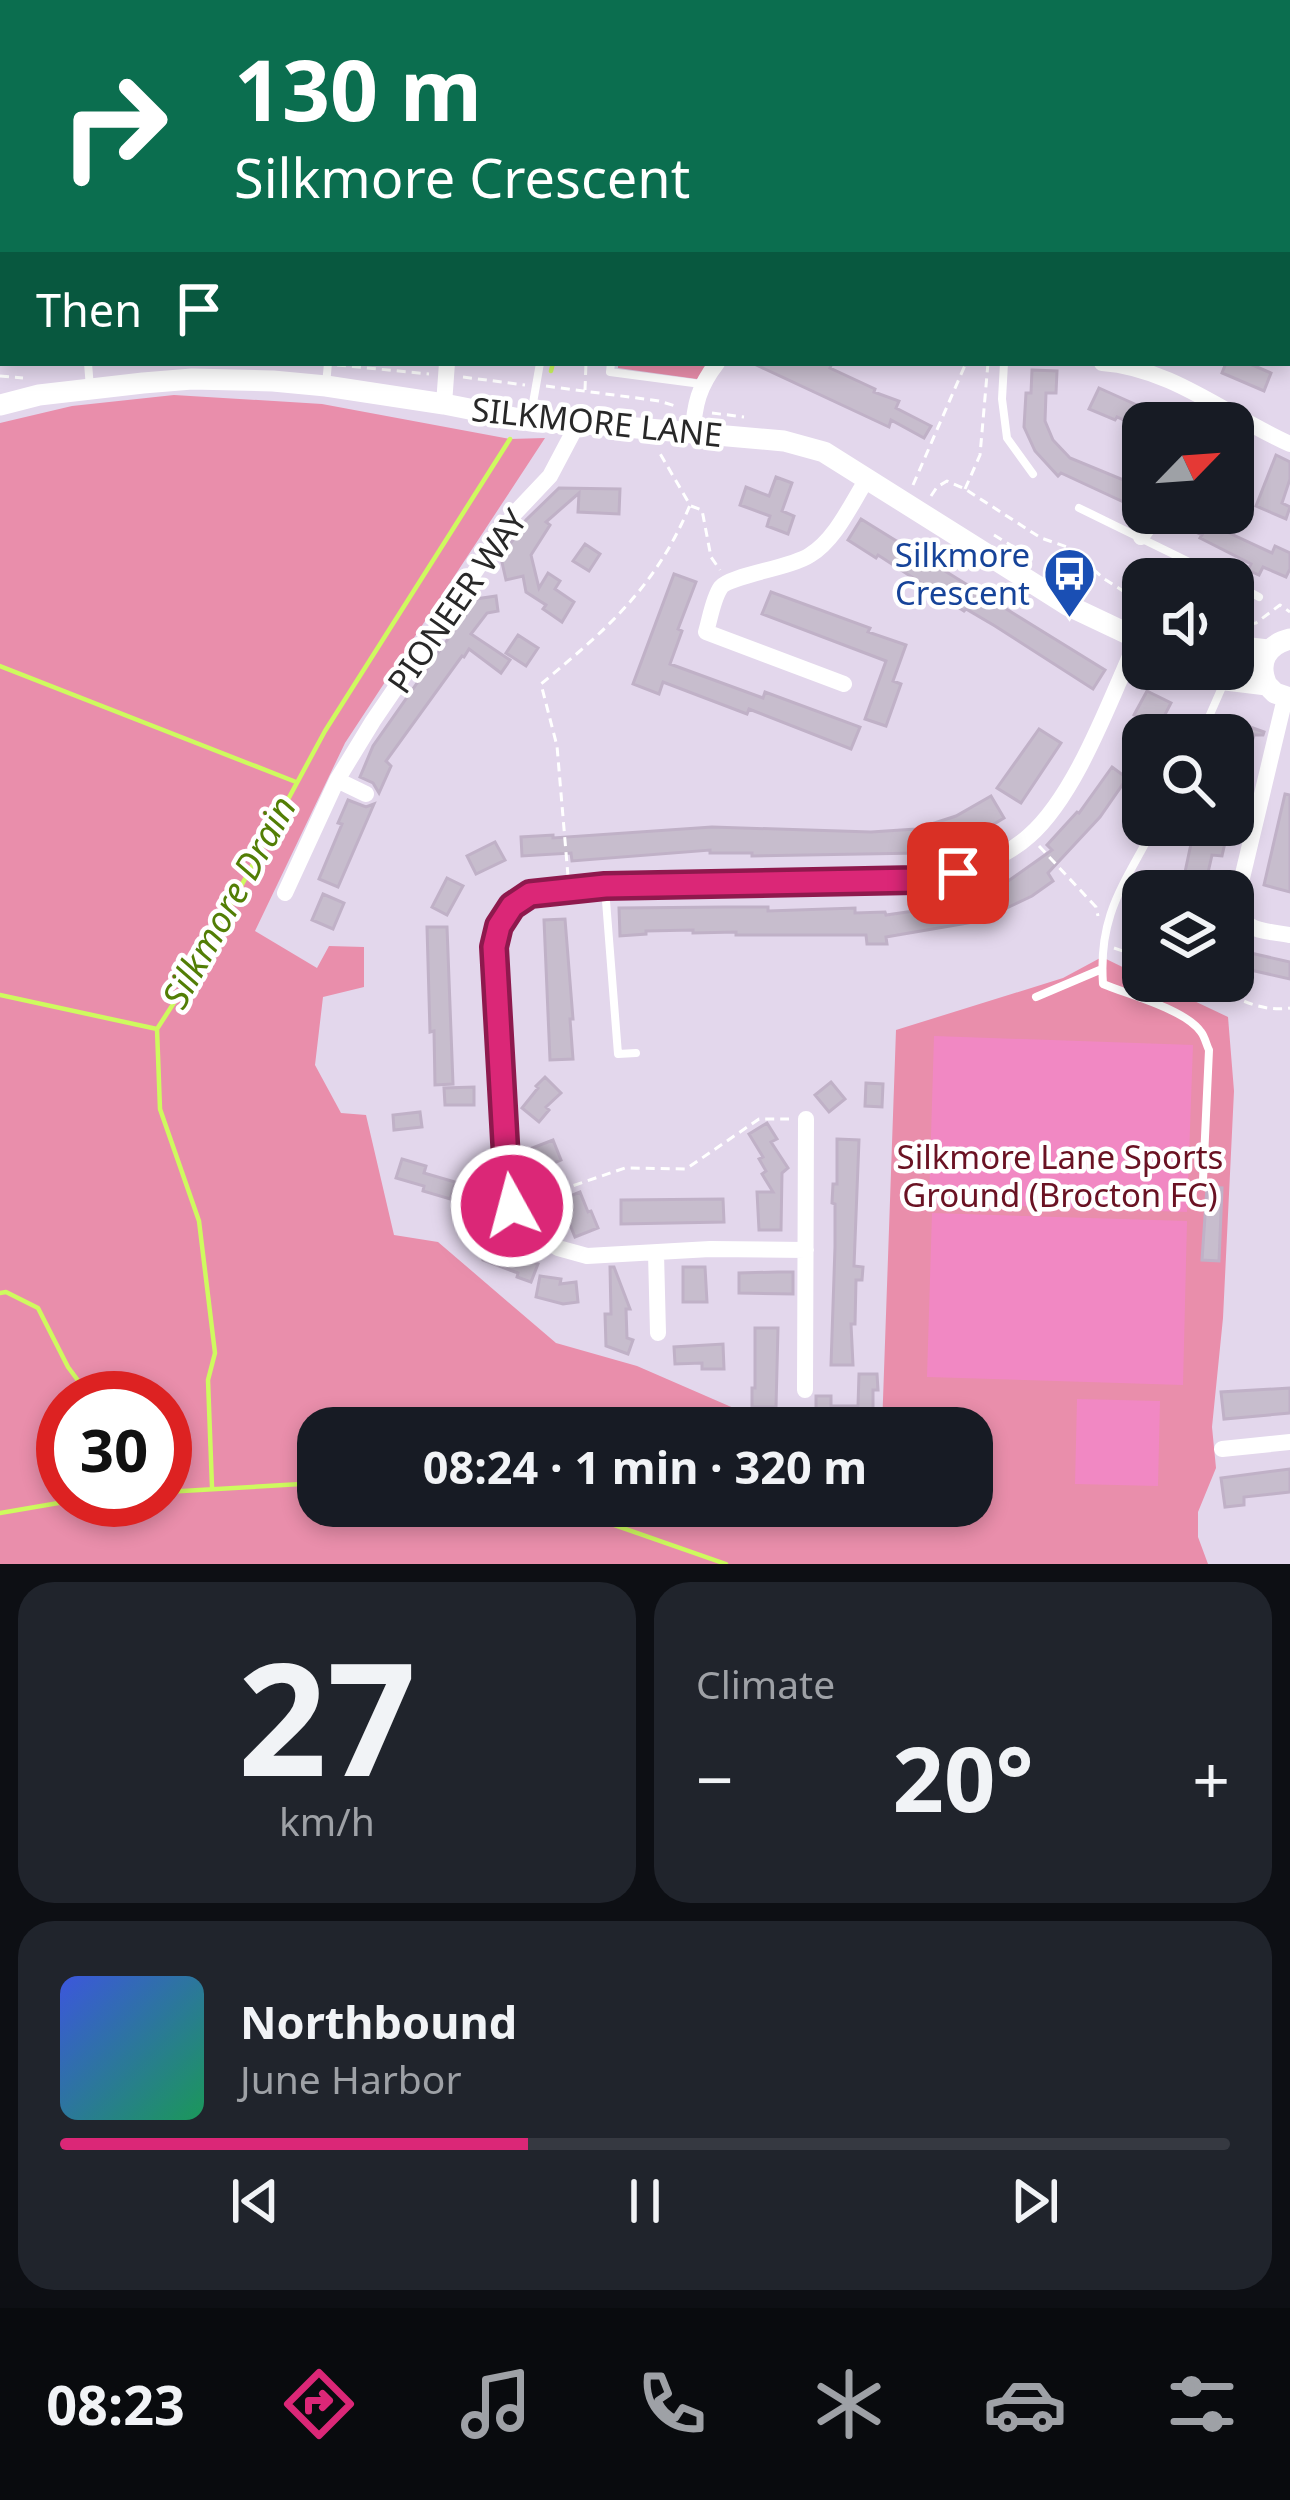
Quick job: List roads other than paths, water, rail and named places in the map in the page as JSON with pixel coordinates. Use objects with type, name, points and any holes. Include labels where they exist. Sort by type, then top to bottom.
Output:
[{"type":"street","points":[[693,434],[702,385],[715,366]]},
{"type":"street","points":[[1128,366],[1193,391],[1204,402]]},
{"type":"street","points":[[444,404],[453,370]]},
{"type":"street","name":"SILKMORE LANE","points":[[0,405],[39,395],[214,371],[327,374],[530,422],[784,441],[824,452],[1069,606],[1122,631]]},
{"type":"street","name":"PIONEER WAY","points":[[285,893],[337,780],[373,721],[515,513],[550,476],[578,423]]},
{"type":"street","points":[[1254,430],[1290,444]]},
{"type":"street","points":[[844,684],[706,632],[719,588],[807,558],[824,544],[867,479]]},
{"type":"street","points":[[1290,624],[1262,668],[1281,694],[1237,899],[1238,915],[1246,925],[1290,935]]},
{"type":"street","points":[[1254,673],[1281,694]]},
{"type":"street","points":[[806,1250],[710,1249],[587,1256],[558,1248],[528,1229],[512,1206],[507,1177],[494,947],[499,926],[512,906],[530,894],[605,886],[916,880],[991,861],[1029,836],[1064,794],[1122,677]]},
{"type":"street","points":[[337,780],[366,794]]},
{"type":"street","points":[[806,1119],[806,1390]]},
{"type":"street","points":[[656,1252],[658,1334]]},
{"type":"street","points":[[1222,1449],[1290,1442]]},
{"type":"lane","points":[[88,366],[90,389]]},
{"type":"lane","points":[[530,422],[539,366]]},
{"type":"lane","points":[[611,366],[610,372],[702,385]]},
{"type":"lane","points":[[1004,366],[1007,438],[1033,474]]},
{"type":"lane","points":[[1079,508],[1182,558]]},
{"type":"lane","points":[[1254,594],[1259,597]]},
{"type":"lane","points":[[1143,846],[1114,897],[1103,984],[1166,1008],[1202,1032],[1209,1050],[1203,1180]]},
{"type":"lane","points":[[605,886],[619,1054],[636,1053]]},
{"type":"lane","points":[[1036,998],[1102,969]]},
{"type":"waterway","name":"Silkmore Drain","points":[[551,371],[552,366]]},
{"type":"waterway","name":"Silkmore Drain","points":[[212,1487],[208,1380],[215,1353],[199,1221],[160,1109],[157,1029],[199,964],[325,731],[510,439]]},
{"type":"waterway","points":[[0,666],[296,782]]},
{"type":"waterway","points":[[0,995],[157,1029]]},
{"type":"waterway","points":[[0,1293],[38,1308],[71,1371]]},
{"type":"waterway","points":[[192,1490],[297,1484]]},
{"type":"waterway","points":[[0,1513],[36,1507]]},
{"type":"waterway","points":[[620,1527],[726,1564]]},
{"type":"place","name":"Silkmore Crescent","points":[[1069,620]]},
{"type":"park label","name":"Silkmore Lane Sports Ground (Brocton FC)","points":[[1060,1176]]}]
